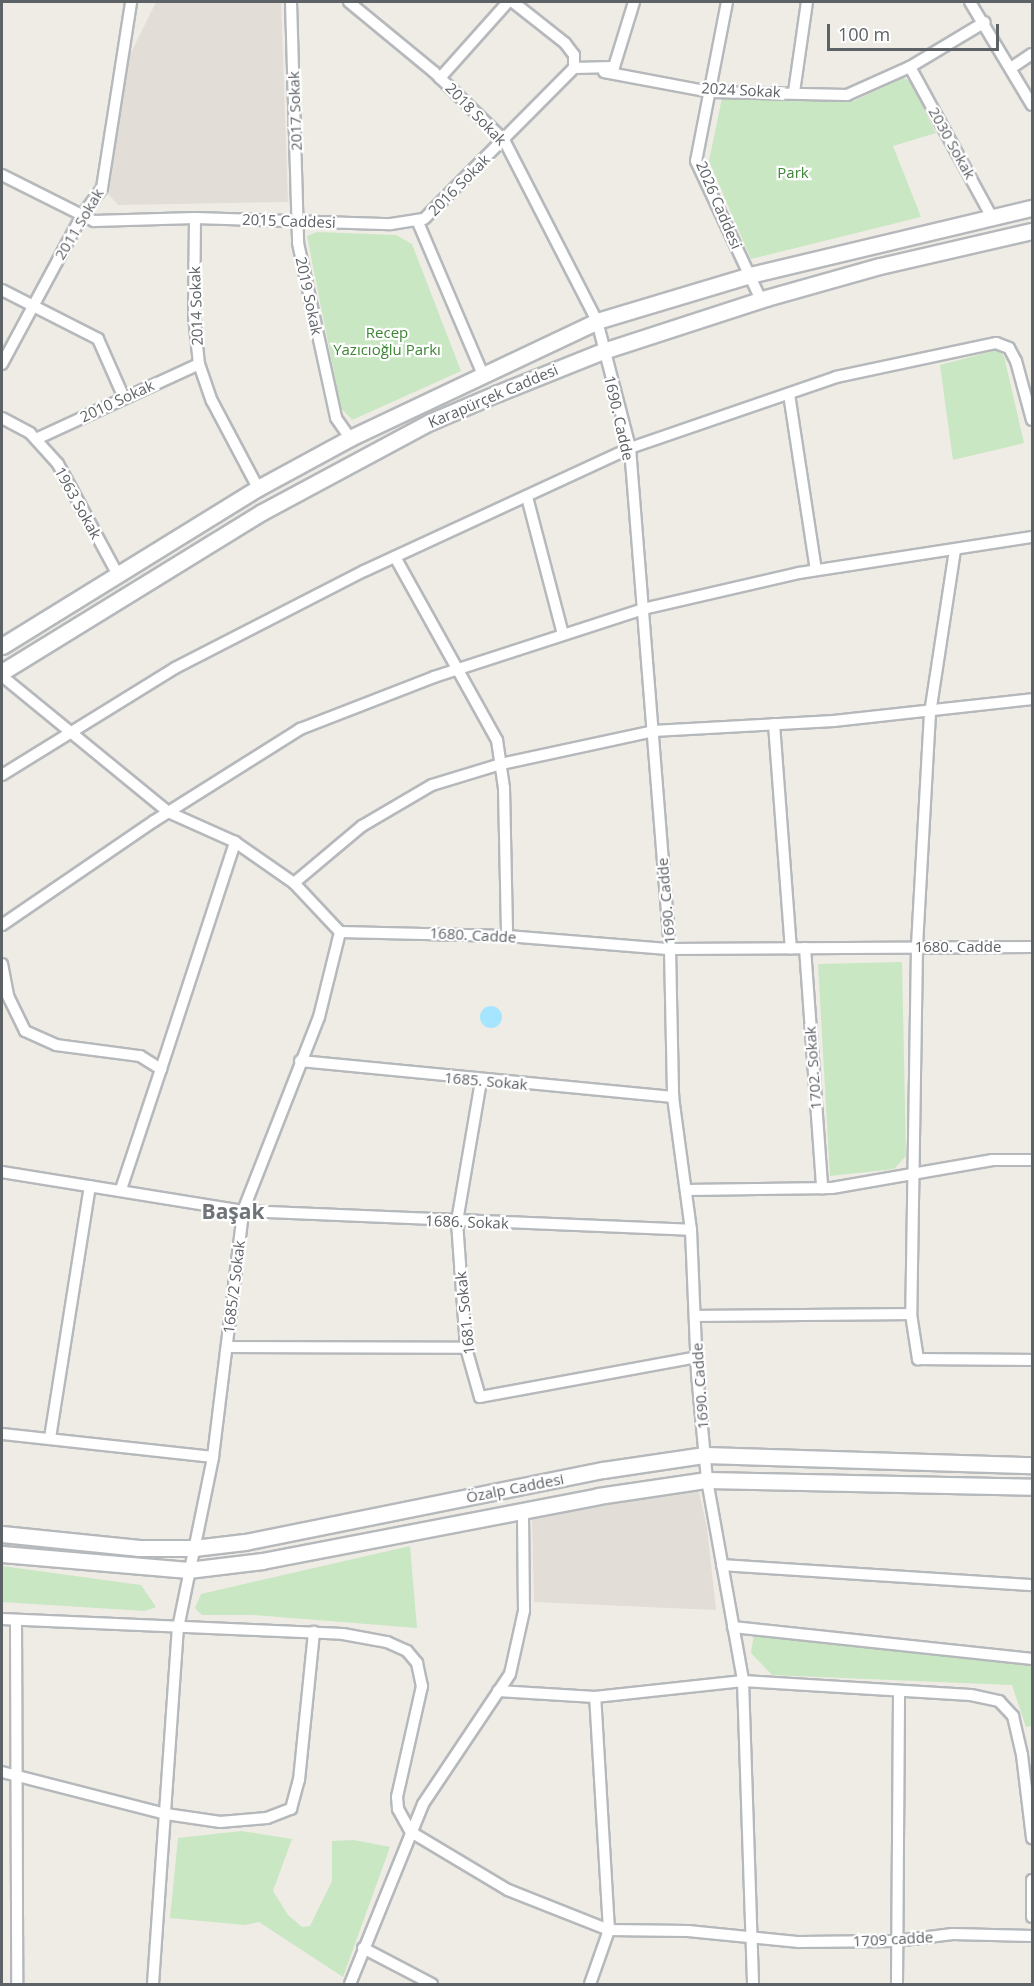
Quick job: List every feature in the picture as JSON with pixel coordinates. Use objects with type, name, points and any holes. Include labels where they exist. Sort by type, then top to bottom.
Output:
[{"type":"main road","name":"Karapürçek Caddesi","points":[[2,646],[258,488],[350,438],[484,377],[597,321],[750,275],[1032,208]]},
{"type":"main road","name":"Karapürçek Caddesi","points":[[2,674],[262,512],[430,422],[603,351],[761,300],[880,266],[1032,231]]},
{"type":"main road","name":"Özalp Caddesi","points":[[2,1534],[139,1548],[194,1548],[245,1542],[603,1470],[705,1455],[1032,1465]]},
{"type":"main road","name":"Özalp Caddesi","points":[[2,1554],[188,1570],[262,1561],[523,1510],[707,1480],[1032,1487]]},
{"type":"street","name":"2011 Sokak","points":[[2,364],[81,217],[102,188],[131,2]]},
{"type":"street","name":"2017 Sokak","points":[[291,2],[298,220]]},
{"type":"street","name":"2018 Sokak","points":[[349,2],[440,78],[504,140],[597,321],[603,351]]},
{"type":"street","points":[[440,78],[508,2]]},
{"type":"street","points":[[513,2],[565,43],[574,55],[574,68],[614,67],[634,2]]},
{"type":"street","name":"2026 Caddesi","points":[[727,2],[696,161],[761,300]]},
{"type":"street","points":[[794,92],[807,2]]},
{"type":"street","points":[[970,2],[1032,105]]},
{"type":"street","name":"2024 Sokak","points":[[574,68],[711,92],[794,92],[847,95],[910,67],[984,22]]},
{"type":"street","points":[[1011,68],[1032,54]]},
{"type":"street","name":"2030 Sokak","points":[[910,67],[993,219]]},
{"type":"street","name":"2016 Sokak","points":[[417,220],[424,219],[574,68]]},
{"type":"street","name":"2015 Caddesi","points":[[2,175],[81,217],[94,221],[195,218],[391,224],[417,220]]},
{"type":"street","name":"2014 Sokak","points":[[195,218],[194,316],[199,364],[212,401],[258,488]]},
{"type":"street","name":"2019 Sokak","points":[[298,220],[298,243],[336,418],[350,438]]},
{"type":"street","points":[[417,220],[484,377]]},
{"type":"street","points":[[2,290],[99,339],[124,398]]},
{"type":"street","points":[[2,775],[175,668],[394,557],[630,448],[836,377],[996,343],[1009,348],[1016,361],[1032,420]]},
{"type":"street","name":"1690. Cadde","points":[[603,351],[630,448],[670,949],[673,1097],[691,1230],[697,1357],[707,1480],[743,1681],[753,1984]]},
{"type":"street","name":"2010 Sokak","points":[[36,439],[199,364]]},
{"type":"street","points":[[789,394],[816,570]]},
{"type":"street","name":"1963 Sokak","points":[[2,418],[36,439],[58,464],[118,575]]},
{"type":"street","points":[[526,497],[563,634]]},
{"type":"street","points":[[2,925],[168,812],[300,729],[457,669],[643,609],[816,570],[1032,537]]},
{"type":"street","points":[[955,549],[930,712],[917,948],[911,1314],[918,1359],[1032,1360]]},
{"type":"street","points":[[394,557],[497,740],[501,764],[507,936]]},
{"type":"street","points":[[2,674],[168,812],[235,842],[294,883],[340,932]]},
{"type":"street","points":[[294,883],[362,826],[432,785],[501,764],[652,731],[930,712],[1032,699]]},
{"type":"street","points":[[774,724],[791,948]]},
{"type":"street","points":[[121,1189],[235,842]]},
{"type":"street","name":"1680. Cadde","points":[[340,932],[507,936],[670,949],[1032,947]]},
{"type":"street","name":"1685/2 Sokak","points":[[153,1984],[178,1628],[188,1570],[213,1457],[243,1211],[319,1017],[340,932]]},
{"type":"street","name":"1702. Sokak","points":[[805,948],[822,1188]]},
{"type":"street","points":[[2,964],[8,996],[25,1031],[56,1045],[140,1056],[161,1069]]},
{"type":"street","name":"1685. Sokak","points":[[300,1061],[481,1081],[673,1097]]},
{"type":"street","name":"1681. Sokak","points":[[481,1081],[457,1222],[466,1348],[480,1397],[697,1357]]},
{"type":"street","points":[[686,1190],[822,1188],[993,1160],[1032,1160]]},
{"type":"street","name":"1686. Sokak","points":[[2,1172],[121,1189],[243,1211],[457,1222],[691,1230]]},
{"type":"street","points":[[50,1438],[90,1186]]},
{"type":"street","points":[[695,1316],[911,1314]]},
{"type":"street","points":[[227,1347],[466,1348]]},
{"type":"street","points":[[2,1434],[213,1457]]},
{"type":"street","points":[[350,1984],[363,1947],[423,1804],[510,1674],[524,1611],[523,1510]]},
{"type":"street","points":[[722,1565],[1032,1585]]},
{"type":"street","points":[[2,1619],[314,1632],[387,1642],[407,1651],[417,1663],[421,1695],[397,1797],[398,1809],[411,1832]]},
{"type":"street","points":[[16,1620],[19,1777],[17,1984]]},
{"type":"street","points":[[733,1627],[1032,1659]]},
{"type":"street","points":[[2,1772],[166,1814],[220,1822],[267,1818],[291,1809],[299,1780],[314,1632]]},
{"type":"street","points":[[498,1691],[595,1697],[743,1681],[971,1695],[999,1701],[1013,1716],[1022,1755],[1032,1838]]},
{"type":"street","points":[[897,1984],[899,1691]]},
{"type":"street","points":[[590,1984],[609,1930],[595,1697]]},
{"type":"street","name":"1709 cadde","points":[[411,1832],[508,1890],[609,1930],[753,1935],[799,1942],[896,1941],[953,1934],[1032,1936]]},
{"type":"street","points":[[1032,1880],[1032,1917]]},
{"type":"street","points":[[363,1947],[432,1984]]},
{"type":"shaded area","points":[[156,2],[281,2],[288,202],[118,205],[109,195],[126,63]]},
{"type":"shaded area","points":[[698,1488],[707,1528],[716,1610],[534,1602],[532,1519]]},
{"type":"green space","name":"Park","points":[[903,78],[910,81],[936,133],[893,146],[921,217],[751,259],[709,161],[722,98],[854,101]]},
{"type":"green space","name":"Recep Yazıcıoğlu Parkı","points":[[317,232],[396,235],[412,244],[461,371],[352,420],[341,408],[307,236]]},
{"type":"green space","points":[[997,350],[1004,356],[1024,443],[953,460],[940,365]]},
{"type":"green space","points":[[902,962],[906,1156],[894,1169],[830,1176],[818,964]]},
{"type":"green space","points":[[410,1546],[417,1628],[254,1615],[202,1615],[195,1608],[201,1594]]},
{"type":"green space","points":[[2,1566],[141,1585],[156,1607],[145,1611],[2,1602]]},
{"type":"green space","points":[[754,1634],[1032,1663],[1032,1726],[1026,1727],[1012,1685],[772,1675],[751,1653]]},
{"type":"green space","points":[[241,1831],[292,1839],[273,1891],[288,1915],[302,1927],[310,1926],[332,1881],[332,1841],[354,1840],[390,1847],[343,1977],[259,1922],[245,1925],[170,1918],[178,1838]]},
{"type":"water","points":[[491,1006],[499,1009],[502,1017],[499,1025],[491,1028],[483,1025],[480,1017],[483,1009]]},
{"type":"district","name":"Başak","points":[[233,1211]]}]
